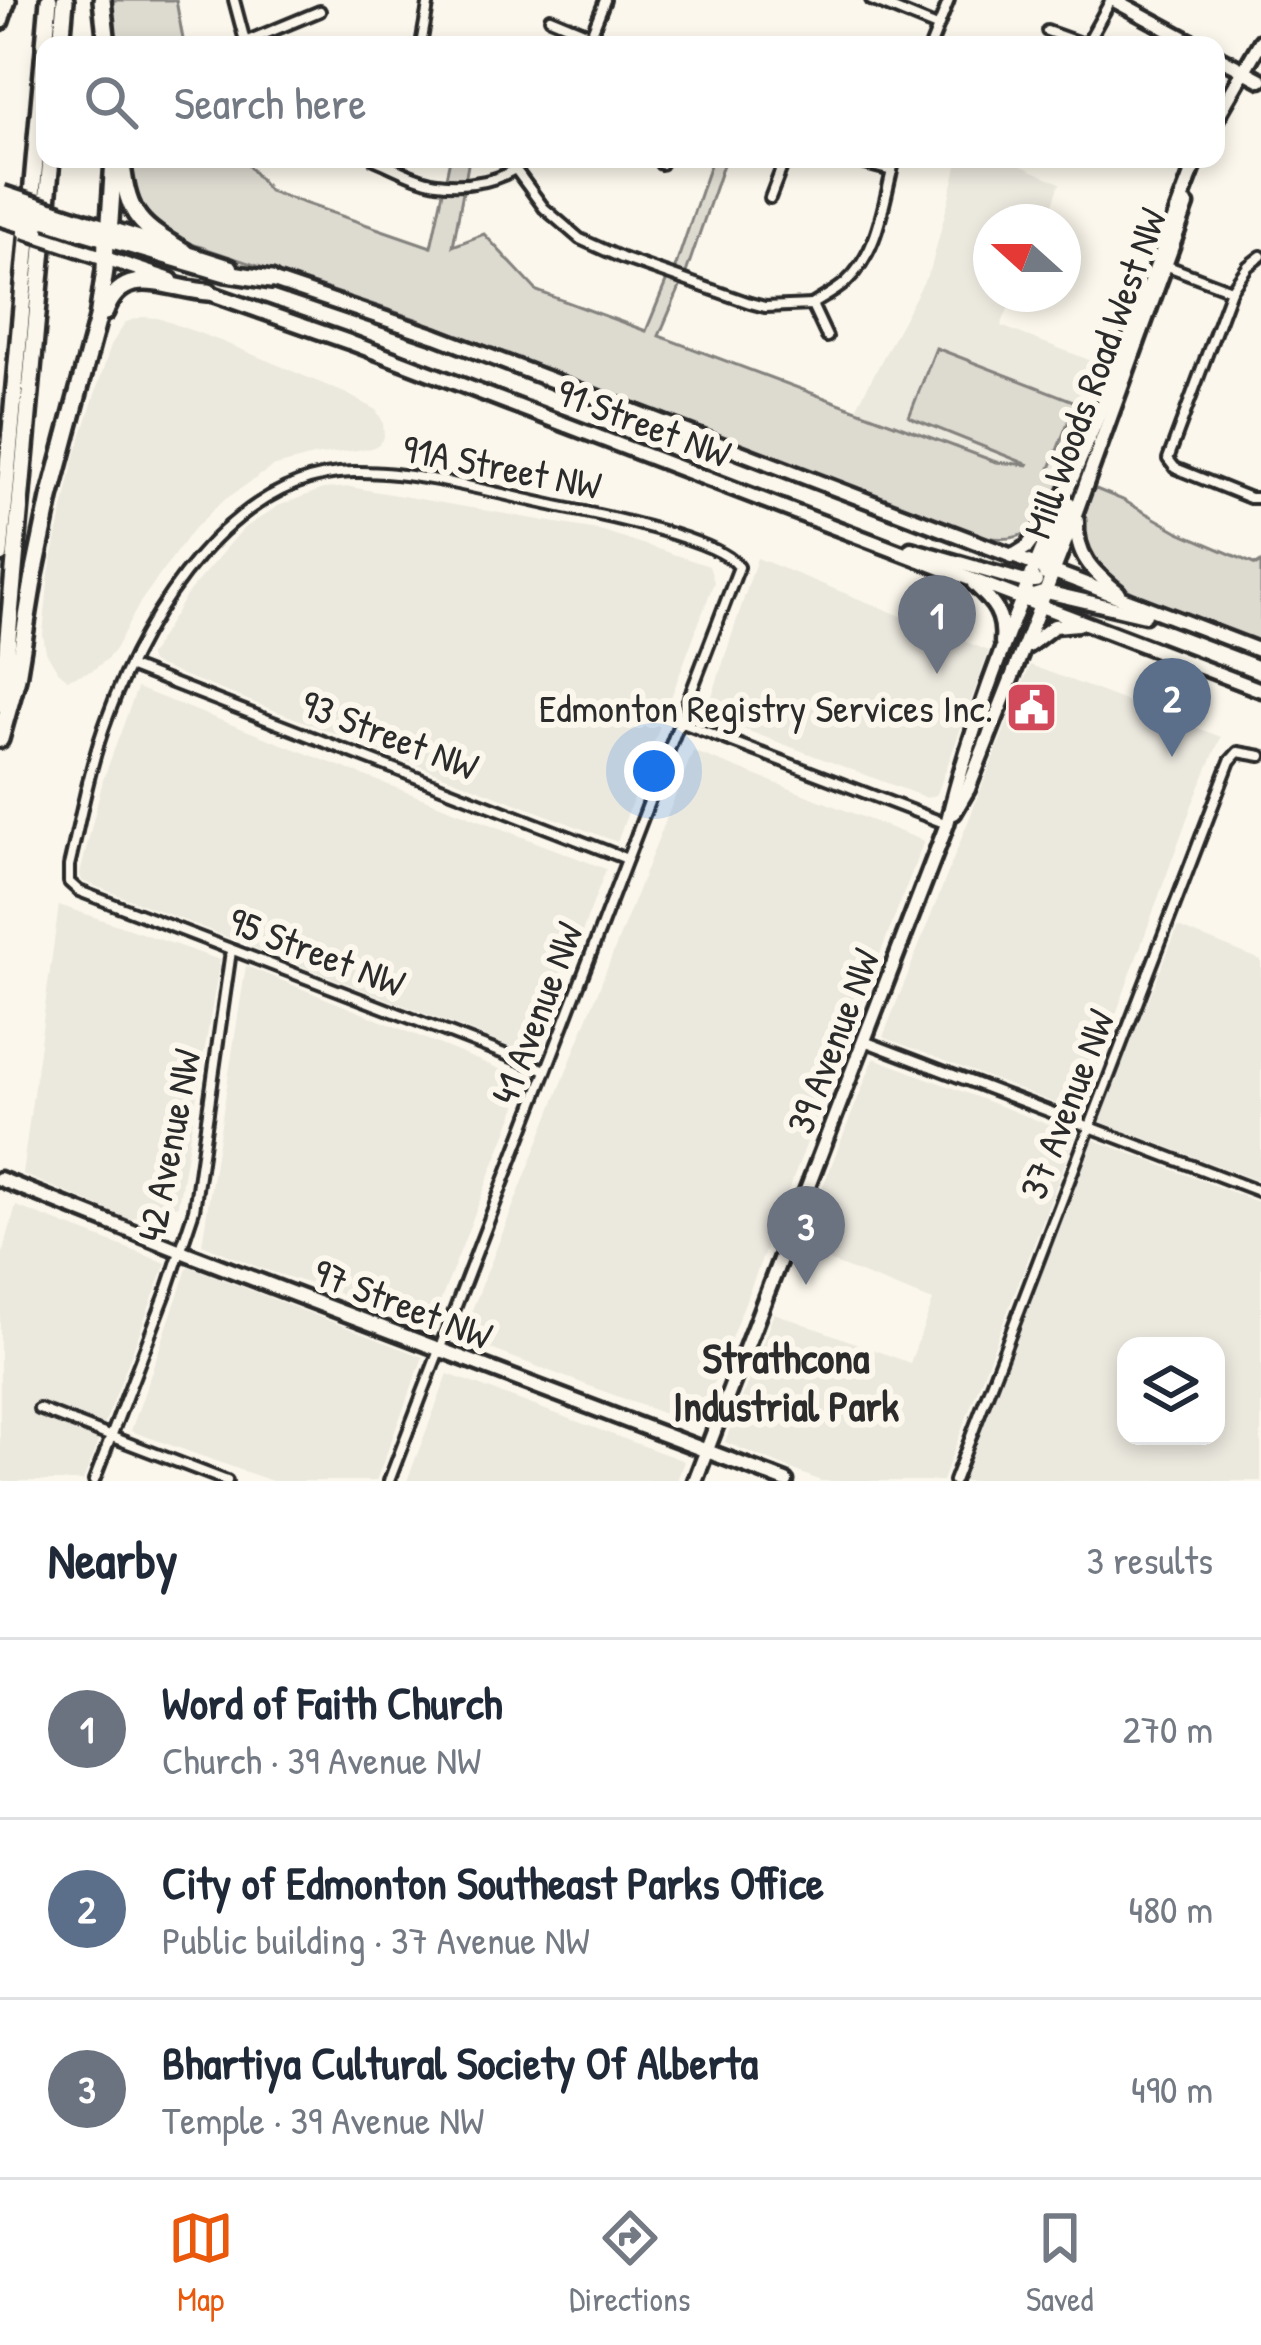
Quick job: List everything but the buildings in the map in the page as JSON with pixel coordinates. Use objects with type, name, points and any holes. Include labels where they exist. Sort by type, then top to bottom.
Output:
[{"type":"highway","points":[[46,36],[50,0]]},
{"type":"highway","points":[[62,36],[65,0]]},
{"type":"highway","points":[[102,0],[106,36]]},
{"type":"highway","points":[[0,21],[3,2]]},
{"type":"highway","points":[[0,554],[36,148]]},
{"type":"highway","points":[[0,725],[50,168]]},
{"type":"highway","points":[[0,739],[17,678],[50,498],[92,343],[106,258],[102,229],[115,168]]},
{"type":"highway","points":[[119,168],[136,217],[185,252]]},
{"type":"highway","points":[[1,199],[74,233]]},
{"type":"highway","points":[[0,220],[74,233],[102,229],[226,273],[272,280]]},
{"type":"highway","points":[[92,343],[112,296],[125,286],[151,282],[209,292]]},
{"type":"main road","points":[[1112,0],[1177,36]]},
{"type":"main road","points":[[1225,103],[1261,41]]},
{"type":"main road","points":[[1225,61],[1261,80]]},
{"type":"main road","name":"Mill Woods Road West NW","points":[[1038,586],[1060,504],[1197,168]]},
{"type":"main road","name":"91 Street NW","points":[[102,229],[436,336],[1011,556],[1038,586],[1094,627],[1261,690]]},
{"type":"main road","name":"91 Street NW","points":[[74,233],[106,258],[375,352],[969,579],[1128,601],[1261,651]]},
{"type":"main road","name":"Mill Woods Road West NW","points":[[1038,586],[1079,503],[1161,263]]},
{"type":"main road","points":[[1010,682],[1069,502],[1078,460]]},
{"type":"main road","points":[[1079,503],[1077,532],[1084,559],[1128,601]]},
{"type":"main road","points":[[1011,556],[1027,547],[1060,504]]},
{"type":"main road","points":[[835,526],[1210,632]]},
{"type":"main road","points":[[969,579],[1000,614],[1001,655]]},
{"type":"main road","name":"39 Avenue NW","points":[[695,1481],[947,824],[1001,655],[1038,586]]},
{"type":"main road","name":"39 Avenue NW","points":[[947,824],[968,789],[1010,682],[1038,586]]},
{"type":"main road","points":[[1019,656],[1054,626],[1094,627]]},
{"type":"main road","name":"97 Street NW","points":[[0,1179],[786,1481]]},
{"type":"street","points":[[234,0],[244,36]]},
{"type":"street","points":[[423,36],[429,0]]},
{"type":"street","points":[[591,36],[605,0]]},
{"type":"street","points":[[871,0],[938,27]]},
{"type":"street","points":[[934,36],[949,0]]},
{"type":"street","points":[[1091,36],[1112,0]]},
{"type":"street","points":[[264,36],[320,11]]},
{"type":"street","points":[[550,18],[582,36]]},
{"type":"street","points":[[1047,31],[1061,36]]},
{"type":"street","points":[[398,168],[436,183],[499,178],[516,170],[544,208],[580,239],[765,307],[812,304],[844,283],[863,260],[880,224],[892,170],[884,168]]},
{"type":"street","points":[[770,198],[782,168]]},
{"type":"street","points":[[1261,256],[1231,290],[1168,454],[1175,468],[1250,498],[1261,498]]},
{"type":"street","points":[[1161,263],[1231,290]]},
{"type":"street","points":[[812,304],[827,337]]},
{"type":"street","name":"91A Street NW","points":[[69,882],[104,729],[156,618],[220,533],[277,490],[315,477],[394,473],[638,522],[727,556],[739,567]]},
{"type":"street","name":"41 Avenue NW","points":[[389,1481],[739,567]]},
{"type":"street","name":"93 Street NW","points":[[130,667],[627,859]]},
{"type":"street","points":[[680,722],[947,824]]},
{"type":"street","name":"37 Avenue NW","points":[[954,1481],[1230,761],[1238,752],[1261,756]]},
{"type":"street","name":"95 Street NW","points":[[69,882],[79,891],[546,1070]]},
{"type":"street","name":"42 Avenue NW","points":[[94,1481],[181,1251],[199,1189],[231,950]]},
{"type":"street","points":[[864,1041],[1261,1192]]},
{"type":"street","points":[[40,1409],[227,1481]]},
{"type":"shaded area","points":[[108,0],[176,0],[182,36],[112,36]]},
{"type":"shaded area","points":[[128,168],[250,168],[269,191],[431,247],[448,168],[467,168],[453,246],[484,234],[537,291],[646,331],[675,268],[709,168],[722,168],[659,336],[996,462],[1029,465],[909,417],[936,348],[1076,402],[1049,471],[1066,478],[1038,526],[1016,537],[985,537],[416,319],[162,234],[141,219]]},
{"type":"shaded area","points":[[957,168],[1026,168],[1060,183],[1053,204],[973,204],[973,312],[1007,312],[1001,326],[1097,363],[1057,475],[1033,466],[996,462],[855,410],[931,268]]},
{"type":"shaded area","points":[[158,318],[223,342],[347,394],[376,410],[384,437],[372,448],[272,467],[220,503],[190,533],[107,659],[68,679],[46,652],[43,635],[49,573],[74,459],[111,345],[126,322]]},
{"type":"shaded area","points":[[350,487],[603,531],[709,566],[714,582],[617,842],[151,663],[149,656],[189,591],[243,529],[278,506],[323,489]]},
{"type":"shaded area","points":[[1091,487],[1179,532],[1256,565],[1261,562],[1261,643],[1138,595],[1097,567],[1082,536]]},
{"type":"shaded area","points":[[757,558],[989,651],[937,794],[927,798],[706,715]]},
{"type":"shaded area","points":[[1030,665],[1221,737],[1080,1113],[883,1037]]},
{"type":"shaded area","points":[[137,688],[606,869],[536,1054],[82,881],[103,780]]},
{"type":"shaded area","points":[[693,751],[924,841],[697,1426],[461,1338]]},
{"type":"shaded area","points":[[59,905],[220,960],[178,1205],[130,1219],[22,1174]]},
{"type":"shaded area","points":[[1178,927],[1261,960],[1261,1182],[1099,1121]]},
{"type":"shaded area","points":[[246,966],[527,1080],[432,1323],[260,1268],[202,1244]]},
{"type":"shaded area","points":[[874,1058],[1076,1135],[942,1481],[821,1481],[725,1442],[774,1313],[910,1363],[933,1301],[798,1249]]},
{"type":"shaded area","points":[[1092,1139],[1261,1203],[1261,1481],[963,1481]]},
{"type":"shaded area","points":[[16,1206],[166,1263],[83,1481],[0,1481],[0,1263]]},
{"type":"shaded area","points":[[188,1266],[423,1357],[376,1481],[272,1481],[131,1431]]},
{"type":"shaded area","points":[[448,1374],[684,1461],[677,1481],[407,1481]]},
{"type":"place","name":"Word of Faith Church","points":[[937,674]]},
{"type":"place","name":"Edmonton Registry Services Inc.","points":[[1032,707]]},
{"type":"place","name":"City of Edmonton Southeast Parks Office","points":[[1172,757]]},
{"type":"place","name":"Bhartiya Cultural Society Of Alberta","points":[[806,1285]]},
{"type":"district","name":"Strathcona Industrial Park","points":[[786,1381]]}]
